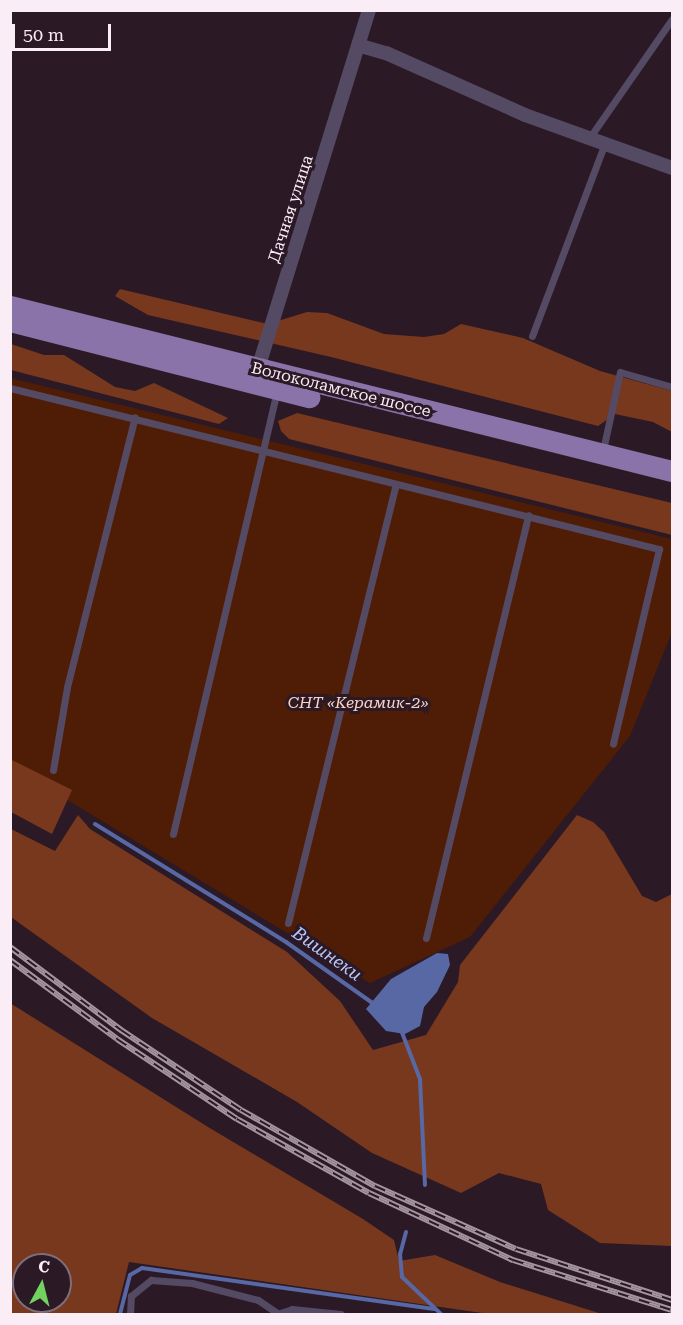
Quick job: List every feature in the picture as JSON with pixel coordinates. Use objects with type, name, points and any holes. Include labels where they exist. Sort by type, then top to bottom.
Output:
[{"type":"main road","name":"Волоколамское шоссе","points":[[10,306],[256,376],[672,486]]},
{"type":"main road","name":"Волоколамское шоссе","points":[[10,321],[256,376]]},
{"type":"main road","name":"Волоколамское шоссе","points":[[279,382],[672,471]]},
{"type":"street","name":"Дачная улица","points":[[256,376],[361,46],[369,10]]},
{"type":"street","points":[[361,46],[407,62],[515,111],[672,168]]},
{"type":"lane","points":[[591,137],[672,19]]},
{"type":"lane","points":[[532,336],[605,143]]},
{"type":"lane","points":[[601,455],[620,372],[672,387]]},
{"type":"lane","points":[[172,834],[279,382]]},
{"type":"lane","points":[[10,388],[135,417],[659,549],[613,744]]},
{"type":"lane","points":[[53,770],[67,687],[135,417]]},
{"type":"lane","points":[[288,923],[396,484]]},
{"type":"lane","points":[[426,938],[528,515]]},
{"type":"lane","points":[[130,1314],[131,1296],[151,1280],[192,1283],[258,1300],[277,1314],[292,1309],[341,1314]]},
{"type":"green space","name":"СНТ «Керамик-2»","points":[[10,378],[672,539],[672,632],[630,736],[470,937],[370,983],[11,766]]},
{"type":"shaded area","points":[[120,289],[268,324],[307,312],[327,313],[384,334],[424,337],[444,334],[461,324],[523,338],[600,371],[672,391],[672,432],[653,422],[615,414],[598,426],[331,357],[148,315],[115,296]]},
{"type":"shaded area","points":[[11,344],[44,355],[64,355],[115,387],[135,391],[154,383],[228,418],[219,424],[11,370]]},
{"type":"shaded area","points":[[297,413],[672,503],[672,535],[289,439],[281,431],[278,421]]},
{"type":"shaded area","points":[[10,759],[72,790],[52,834],[11,812]]},
{"type":"shaded area","points":[[78,815],[90,829],[287,952],[340,1001],[373,1050],[426,1035],[458,982],[460,965],[577,815],[593,822],[604,832],[642,896],[656,902],[672,894],[672,1246],[600,1243],[548,1210],[541,1184],[499,1173],[461,1193],[372,1153],[297,1102],[152,1018],[22,925],[11,917],[11,829],[55,851]]},
{"type":"shaded area","points":[[10,1003],[208,1127],[363,1219],[394,1240],[399,1261],[435,1255],[500,1282],[602,1314],[489,1314],[129,1262],[116,1314],[11,1314]]},
{"type":"water","points":[[437,953],[448,954],[450,965],[437,992],[424,1007],[420,1026],[405,1034],[386,1031],[366,1009],[391,979]]},
{"type":"waterway","name":"Вишнеки","points":[[95,824],[286,942],[374,1004]]},
{"type":"waterway","name":"Вишнеки","points":[[401,1030],[420,1079],[425,1185]]},
{"type":"waterway","name":"Вишнеки","points":[[406,1232],[400,1254],[402,1277],[441,1314]]},
{"type":"waterway","points":[[120,1314],[130,1275],[142,1268],[434,1309]]},
{"type":"railway","points":[[10,947],[121,1030],[241,1110],[375,1186],[516,1249],[672,1300]]},
{"type":"railway","points":[[10,960],[117,1039],[237,1119],[369,1193],[513,1260],[672,1310]]}]
